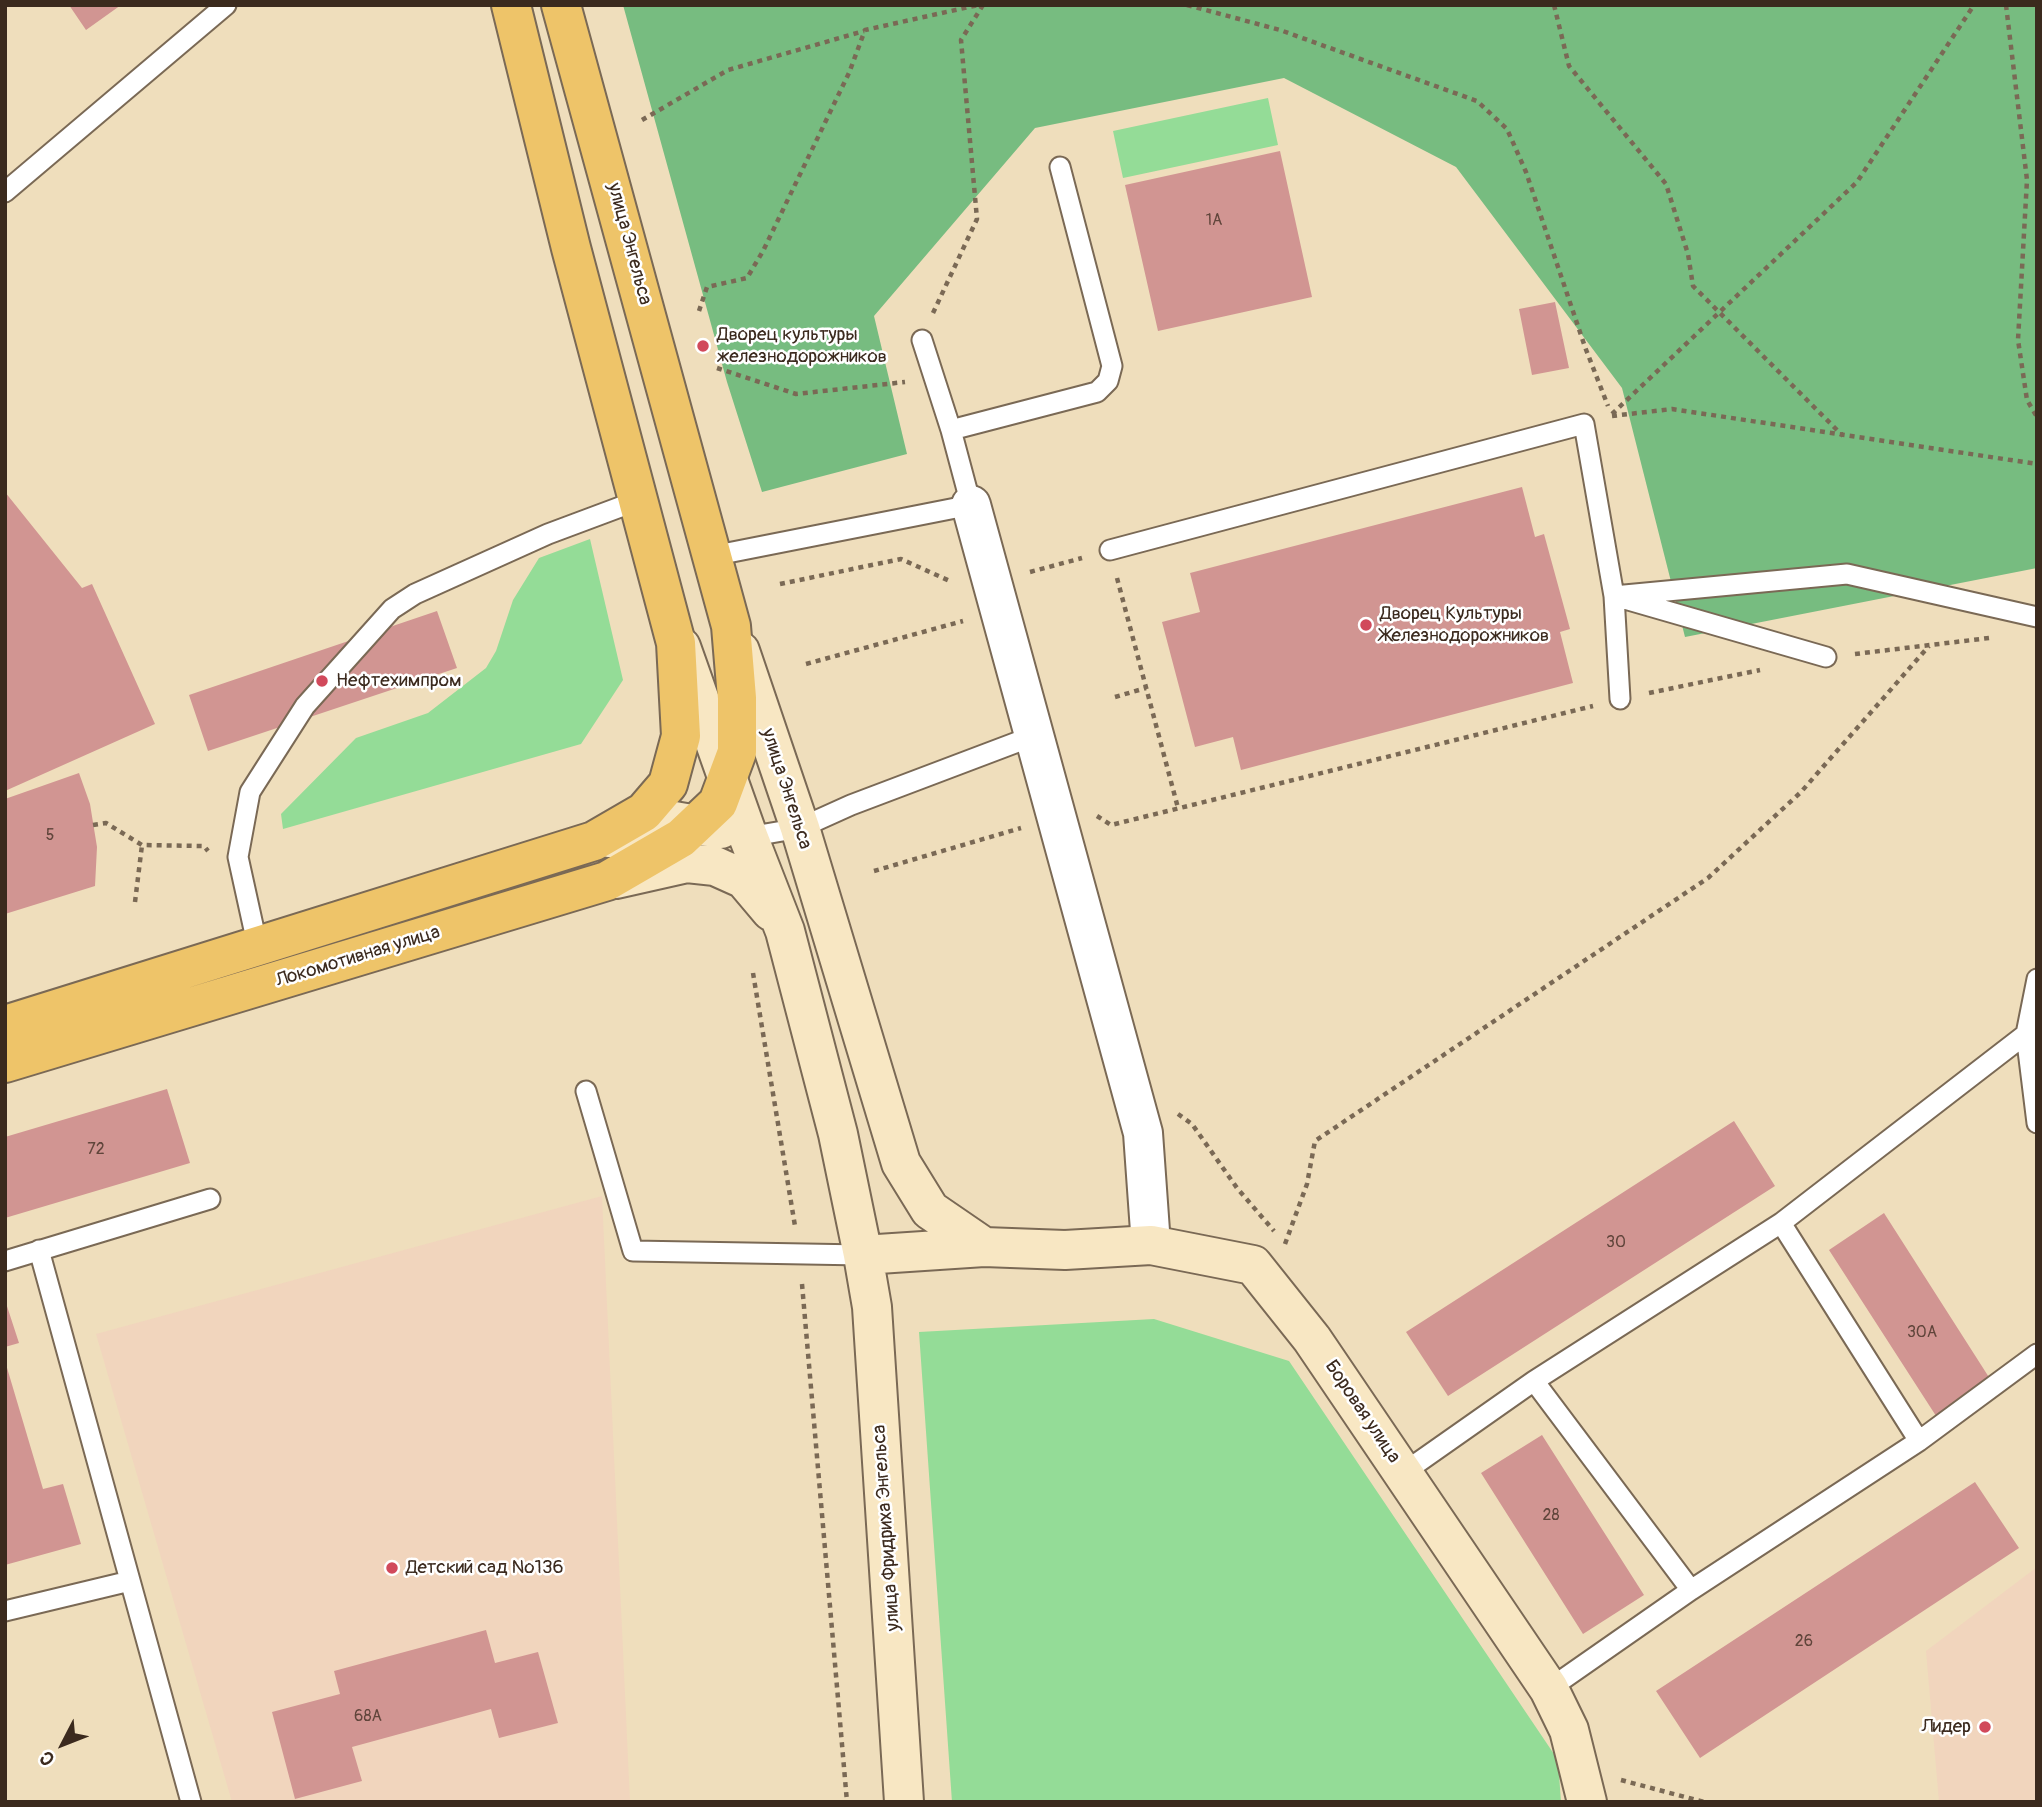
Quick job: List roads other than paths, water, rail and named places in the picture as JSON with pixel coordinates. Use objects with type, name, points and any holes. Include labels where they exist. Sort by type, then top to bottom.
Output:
[{"type":"main road","points":[[511,5],[571,247],[668,610],[727,779],[785,931],[838,1134],[863,1255]]},
{"type":"main road","name":"улица Энгельса","points":[[561,5],[731,626],[800,828],[883,1107],[863,1255]]},
{"type":"main road","name":"Локомотивная улица","points":[[594,841],[644,812],[668,784],[681,736],[676,643],[668,610]]},
{"type":"main road","name":"Локомотивная улица","points":[[5,1063],[607,881],[681,838],[719,803],[737,752],[737,698],[731,626]]},
{"type":"main road","name":"Локомотивная улица","points":[[5,1026],[594,841],[674,821],[697,823],[748,836],[784,854],[814,886],[828,920]]},
{"type":"main road","points":[[607,881],[687,863],[715,866],[744,879],[785,931]]},
{"type":"main road","points":[[883,1107],[901,1163],[930,1210],[984,1247]]},
{"type":"main road","name":"Боровая улица","points":[[863,1255],[984,1247],[1065,1250],[1152,1245],[1252,1265],[1312,1339],[1549,1689],[1569,1730],[1587,1802]]},
{"type":"main road","name":"улица Фридриха Энгельса","points":[[863,1255],[872,1307],[904,1802]]},
{"type":"street","points":[[971,506],[1143,1133],[1152,1245]]},
{"type":"lane","points":[[5,192],[226,5]]},
{"type":"lane","points":[[951,430],[1097,392],[1108,381],[1112,366],[1060,167]]},
{"type":"lane","points":[[712,556],[971,506],[951,430],[922,340]]},
{"type":"lane","points":[[1110,550],[1584,424],[1614,596],[1620,699]]},
{"type":"lane","points":[[258,948],[238,857],[250,792],[304,706],[392,610],[415,594],[548,534],[639,500]]},
{"type":"lane","points":[[1614,596],[1847,574],[2037,617]]},
{"type":"lane","points":[[1614,596],[1826,657]]},
{"type":"lane","points":[[607,881],[748,836],[800,828],[851,805],[1035,735]]},
{"type":"lane","points":[[2037,979],[2026,1034],[2037,1123]]},
{"type":"lane","points":[[1403,1473],[1534,1381],[1781,1223],[2026,1034]]},
{"type":"lane","points":[[586,1091],[633,1251],[863,1255]]},
{"type":"lane","points":[[5,1261],[210,1199]]},
{"type":"lane","points":[[1781,1223],[1919,1441]]},
{"type":"lane","points":[[39,1250],[191,1802]]},
{"type":"lane","points":[[1549,1689],[1691,1590],[1919,1441],[2037,1354]]},
{"type":"lane","points":[[1534,1381],[1691,1590]]},
{"type":"lane","points":[[5,1611],[130,1581]]},
{"type":"place","name":"Дворец культуры железнодорожников","points":[[703,346]]},
{"type":"place","name":"Дворец Культуры Железнодорожников","points":[[1366,625]]},
{"type":"place","name":"Нефтехимпром","points":[[322,681]]},
{"type":"place","name":"Детский сад №136","points":[[392,1568]]},
{"type":"place","name":"Лидер","points":[[1985,1727]]}]
